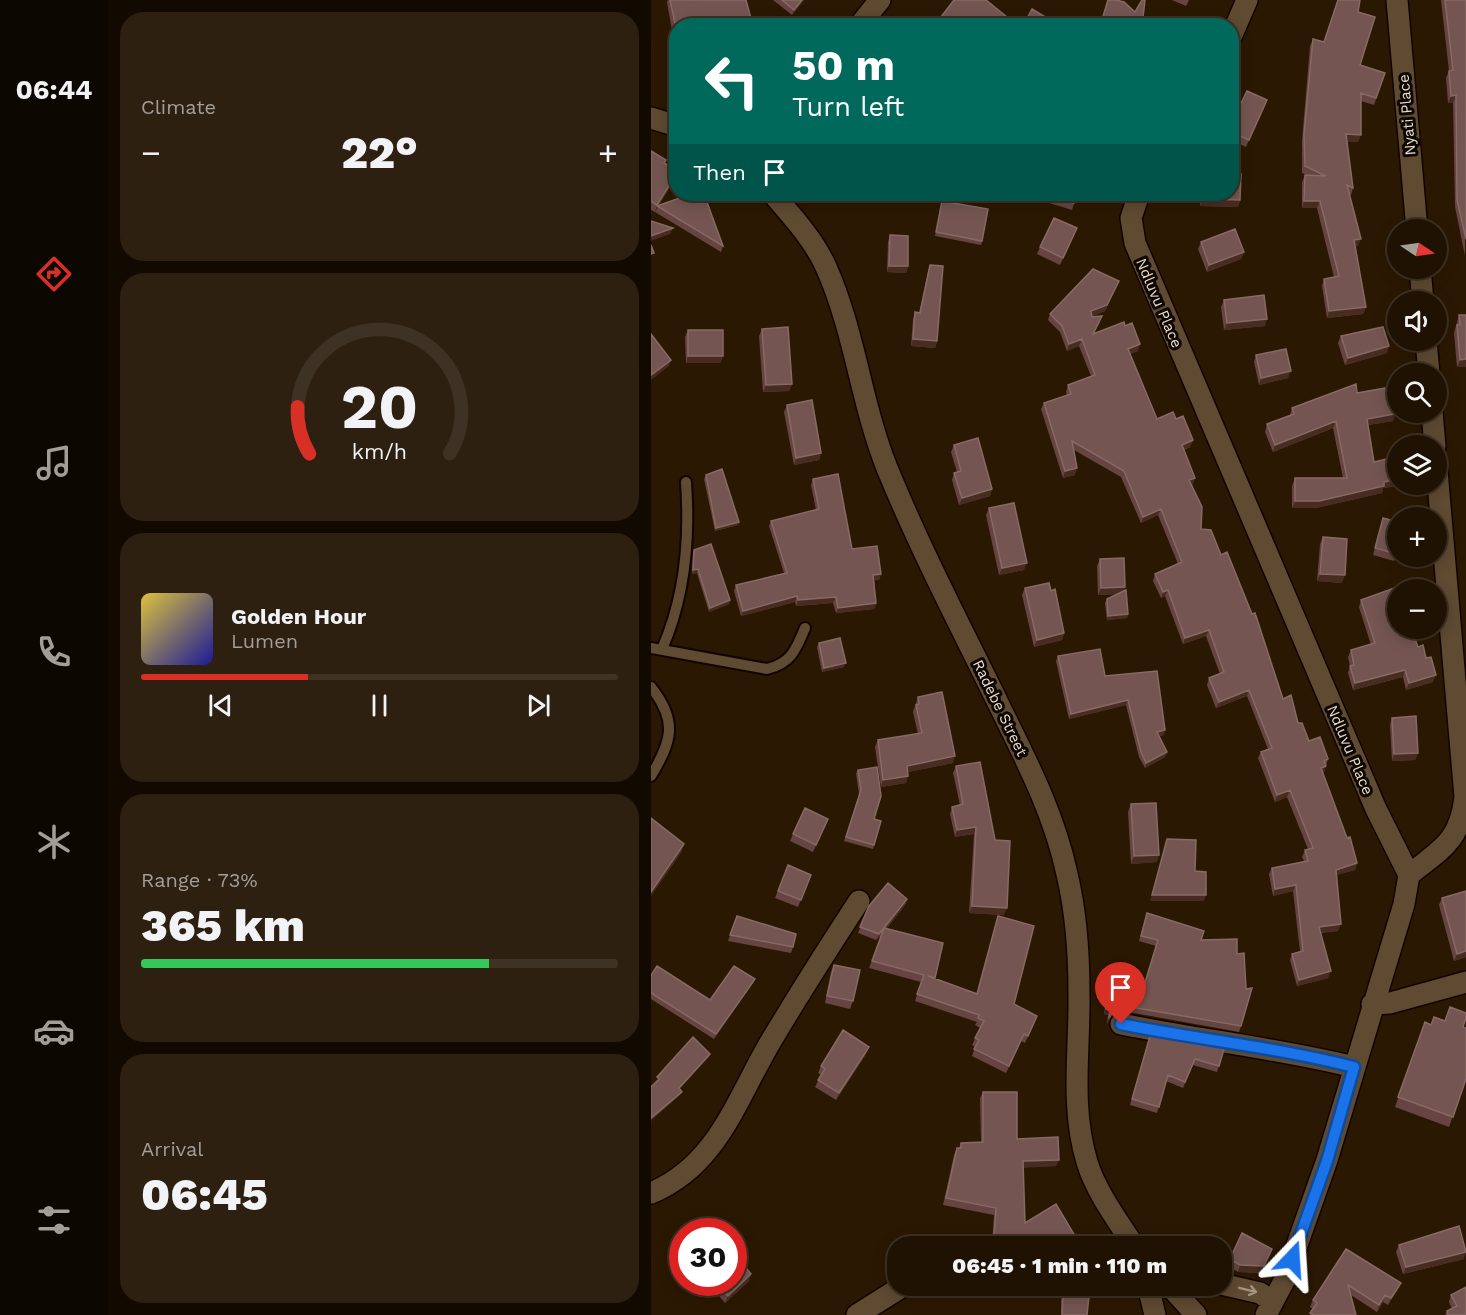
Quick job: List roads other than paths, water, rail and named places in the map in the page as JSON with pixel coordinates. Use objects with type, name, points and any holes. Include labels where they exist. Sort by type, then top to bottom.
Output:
[{"type":"street","points":[[866,18],[881,0]]},
{"type":"street","points":[[1239,18],[1247,0]]},
{"type":"street","name":"Nyati Place","points":[[1397,0],[1416,219]]},
{"type":"street","points":[[651,117],[669,123]]},
{"type":"street","name":"Radebe Street","points":[[779,201],[798,224],[825,265],[856,354],[871,423],[887,469],[945,595],[1042,793],[1059,840],[1076,928],[1079,994],[1076,1080],[1079,1124],[1087,1164],[1112,1213],[1127,1236]]},
{"type":"street","name":"Ndluvu Place","points":[[1137,201],[1131,218],[1135,243],[1376,809],[1409,875]]},
{"type":"street","points":[[1269,1308],[1285,1278],[1327,1161],[1372,1004],[1404,904],[1409,875],[1452,840],[1463,817],[1465,797],[1439,495]]},
{"type":"street","points":[[651,1193],[663,1188],[702,1157],[730,1121],[763,1055],[859,901]]},
{"type":"street","points":[[1372,1004],[1389,1003],[1466,982]]},
{"type":"street","points":[[1121,1024],[1190,1038],[1257,1046],[1354,1067]]},
{"type":"street","points":[[1232,1287],[1260,1293],[1269,1308]]},
{"type":"street","points":[[857,1315],[887,1296]]},
{"type":"street","points":[[1150,1296],[1155,1315]]},
{"type":"street","points":[[1179,1296],[1196,1315]]},
{"type":"lane","points":[[686,482],[688,521],[675,615],[657,648],[767,669],[779,666],[790,659],[805,628]]},
{"type":"lane","points":[[651,687],[665,705],[670,720],[665,748],[651,776]]}]
